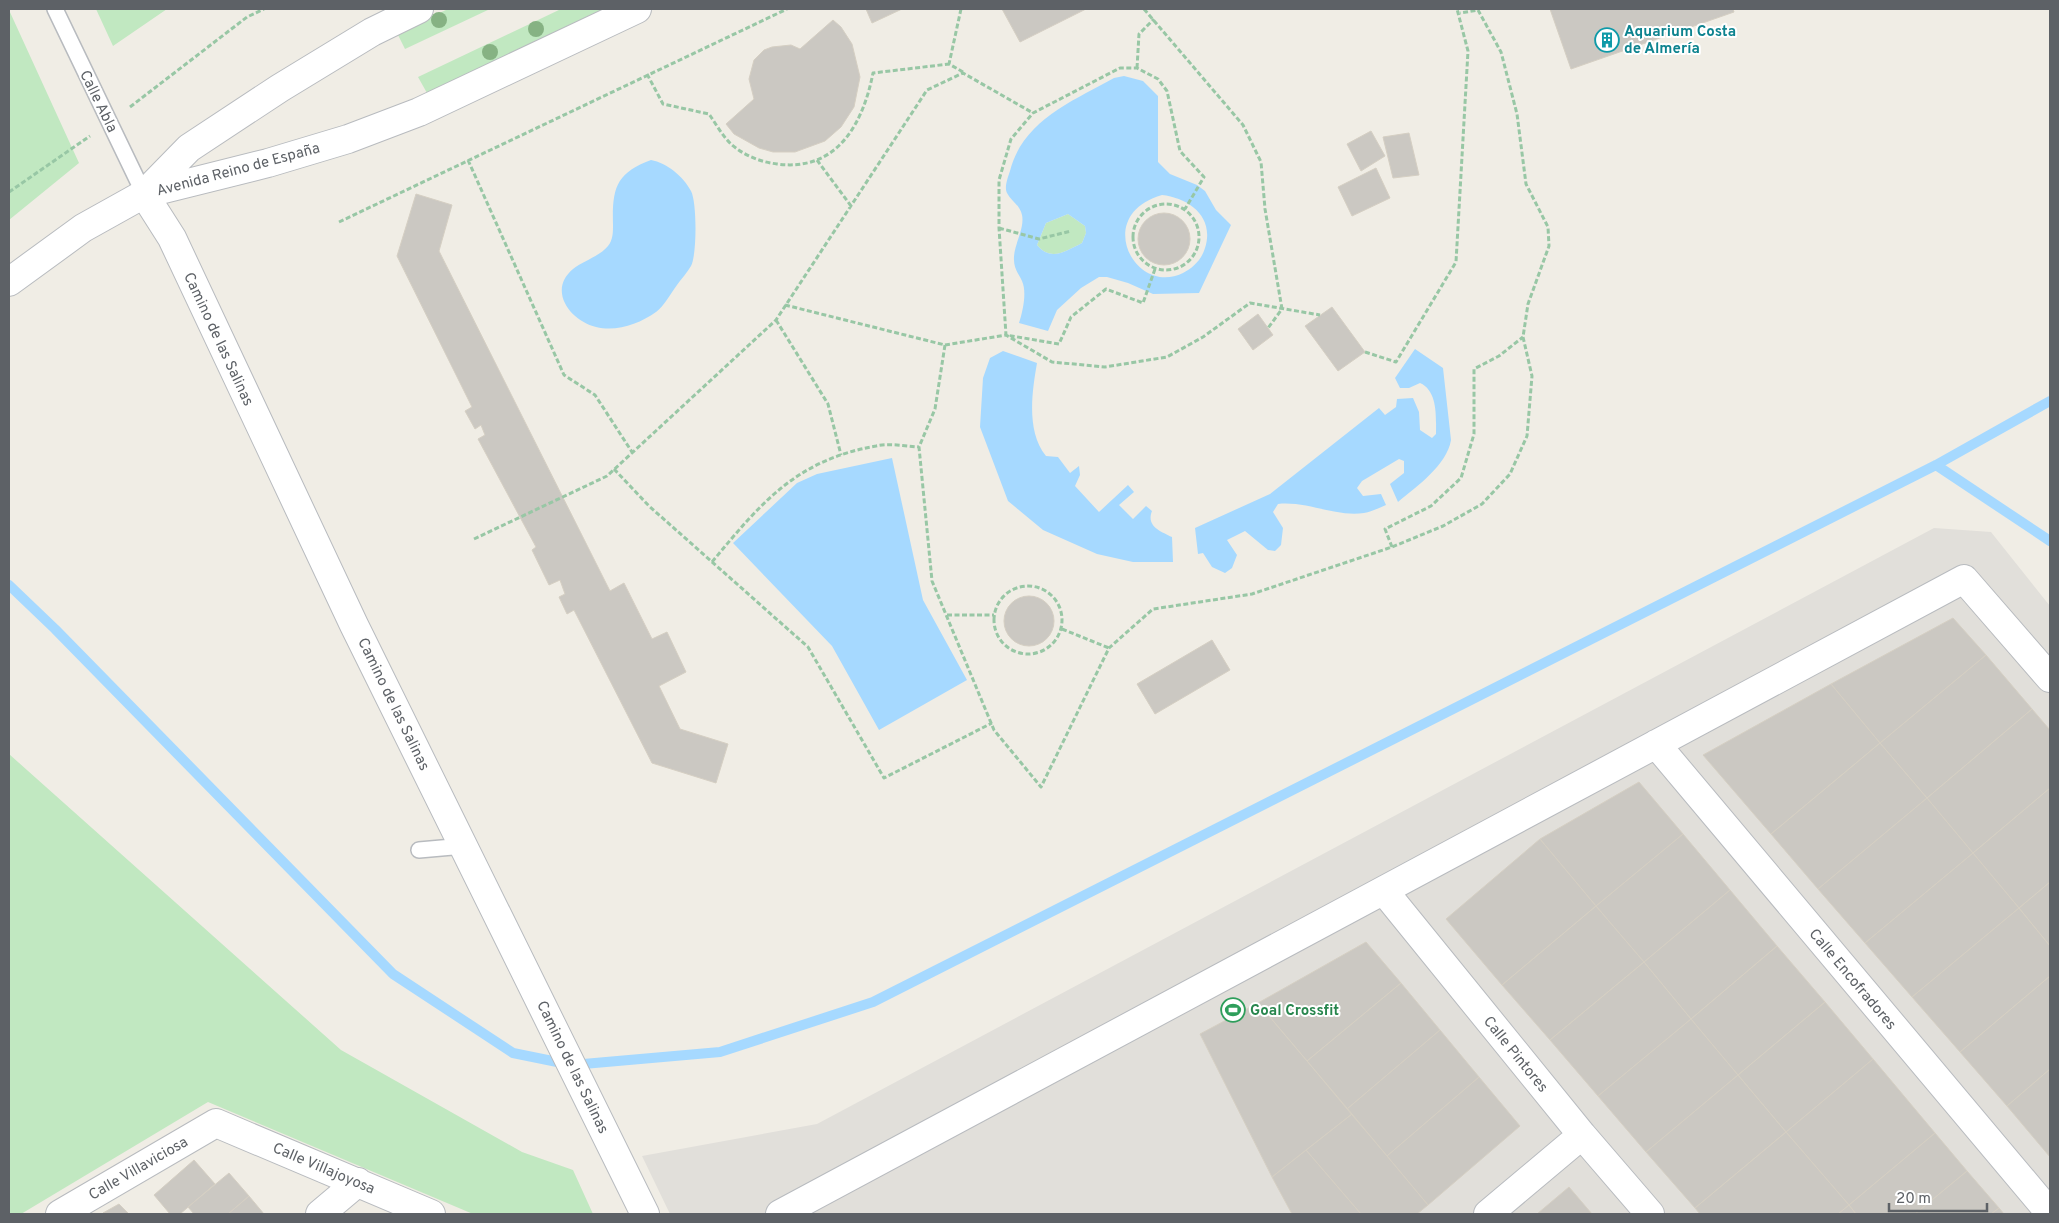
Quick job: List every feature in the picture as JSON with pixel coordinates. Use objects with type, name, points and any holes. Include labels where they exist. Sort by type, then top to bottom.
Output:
[{"type":"street","name":"Avenida Reino de España","points":[[144,194],[189,148],[280,88],[364,37],[419,9]]},
{"type":"street","name":"Avenida Reino de España","points":[[144,194],[268,163],[384,126],[419,112],[637,9]]},
{"type":"street","points":[[9,282],[83,228],[144,194]]},
{"type":"street","name":"Camino de las Salinas","points":[[144,194],[172,238],[354,625],[645,1214]]},
{"type":"street","points":[[780,1214],[1964,579],[2050,678]]},
{"type":"street","name":"Calle Encofradores","points":[[1656,744],[2050,1213]]},
{"type":"street","name":"Calle Pintores","points":[[1384,891],[1582,1135],[1650,1214]]},
{"type":"street","name":"Calle Villajoyosa","points":[[216,1123],[431,1214]]},
{"type":"street","name":"Calle Villaviciosa","points":[[60,1214],[216,1123]]},
{"type":"street","points":[[1488,1214],[1582,1135]]},
{"type":"street","points":[[320,1214],[358,1182]]},
{"type":"lane","name":"Calle Abla","points":[[55,9],[144,194]]},
{"type":"lane","points":[[419,850],[464,846]]},
{"type":"path","points":[[9,192],[109,123],[247,17],[264,9]]},
{"type":"path","points":[[339,222],[787,9]]},
{"type":"path","points":[[950,64],[961,9]]},
{"type":"path","points":[[1144,9],[1243,125],[1261,162],[1265,209],[1282,309],[1268,328]]},
{"type":"path","points":[[1364,352],[1396,362],[1456,262],[1468,51],[1460,13],[1457,9]]},
{"type":"path","points":[[945,345],[935,408],[918,447],[932,582],[994,730],[1041,786],[1109,648],[1153,609],[1252,594],[1392,547],[1443,526],[1482,504],[1510,474],[1527,436],[1532,376],[1523,337],[1528,304],[1549,246],[1548,227],[1526,184],[1517,114],[1501,52],[1478,10],[1460,13]]},
{"type":"path","points":[[1137,68],[1139,34],[1154,19]]},
{"type":"path","points":[[647,74],[663,104],[709,114],[732,145],[759,162],[790,166],[818,160],[840,146],[857,124],[868,99],[873,73],[950,64],[1033,113]]},
{"type":"path","points":[[1006,336],[999,228],[999,180],[1011,140],[1033,113],[1120,68],[1137,68],[1158,79],[1167,92],[1180,151],[1204,176],[1184,209]]},
{"type":"path","points":[[474,538],[607,476],[776,320],[927,90],[963,73]]},
{"type":"path","points":[[468,160],[564,375],[595,395],[632,452]]},
{"type":"path","points":[[818,160],[851,206]]},
{"type":"path","points":[[1174,204],[1192,216],[1197,226],[1199,236],[1196,251],[1186,264],[1177,269],[1155,269],[1146,263],[1135,250],[1132,233],[1142,213],[1152,206],[1174,204]]},
{"type":"path","points":[[999,228],[1038,239],[1071,231]]},
{"type":"path","points":[[786,305],[945,345],[1006,336],[1059,344],[1072,317],[1106,289],[1143,303],[1155,269]]},
{"type":"path","points":[[1006,336],[1052,362],[1105,367],[1167,357],[1203,337],[1250,303],[1320,315]]},
{"type":"path","points":[[776,320],[828,404],[841,455]]},
{"type":"path","points":[[1392,547],[1385,529],[1431,506],[1461,478],[1474,434],[1474,369],[1499,356],[1523,337]]},
{"type":"path","points":[[711,562],[758,507],[795,476],[841,455],[878,445],[918,447]]},
{"type":"path","points":[[614,469],[649,506],[808,647],[884,778],[992,723]]},
{"type":"path","points":[[1023,586],[1034,587],[1045,590],[1057,602],[1062,618],[1062,628],[1057,640],[1049,648],[1027,655],[1016,653],[998,638],[994,627],[994,616],[997,605],[1012,589],[1023,586]]},
{"type":"path","points":[[946,615],[994,616]]},
{"type":"path","points":[[1062,628],[1109,648]]},
{"type":"shaded area","points":[[1934,528],[1991,532],[2050,606],[2050,1214],[670,1214],[642,1156],[817,1124]]},
{"type":"green space","points":[[96,9],[167,9],[113,46]]},
{"type":"green space","points":[[448,9],[490,9],[405,49],[397,33]]},
{"type":"green space","points":[[561,9],[603,9],[427,93],[418,77]]},
{"type":"green space","points":[[9,10],[79,163],[9,220]]},
{"type":"green space","points":[[1068,214],[1085,226],[1086,233],[1082,243],[1059,253],[1053,254],[1042,250],[1037,245],[1046,223]]},
{"type":"green space","points":[[9,754],[341,1050],[522,1152],[573,1170],[593,1214],[473,1214],[208,1102],[21,1214],[9,1214]]},
{"type":"water","points":[[1124,76],[1143,81],[1158,96],[1158,162],[1170,174],[1197,185],[1205,191],[1216,210],[1231,225],[1199,293],[1153,294],[1128,283],[1107,277],[1099,277],[1081,288],[1057,310],[1048,331],[1019,323],[1024,291],[1022,281],[1015,266],[1014,255],[1022,226],[1022,215],[1007,193],[1008,176],[1017,153],[1026,138],[1038,125],[1067,104],[1114,78]],"holes":[[[1162,195],[1182,200],[1197,211],[1203,218],[1207,237],[1204,252],[1194,266],[1183,273],[1165,277],[1150,274],[1137,264],[1128,250],[1125,235],[1129,219],[1141,205]],[[1068,214],[1085,226],[1086,233],[1082,243],[1059,253],[1053,254],[1042,250],[1037,245],[1046,223]]]},
{"type":"water","points":[[651,160],[663,164],[674,171],[684,180],[691,191],[696,228],[691,266],[662,306],[649,316],[620,328],[604,328],[587,324],[578,319],[565,304],[562,286],[565,278],[573,269],[601,253],[608,246],[612,236],[615,192],[619,184],[630,170]]},
{"type":"water","points":[[1415,349],[1443,368],[1451,440],[1444,458],[1430,475],[1398,502],[1390,484],[1404,473],[1404,461],[1399,459],[1362,481],[1357,488],[1363,496],[1381,494],[1386,505],[1367,512],[1353,514],[1300,505],[1278,504],[1273,512],[1283,528],[1281,545],[1275,551],[1268,550],[1245,531],[1227,540],[1237,555],[1232,568],[1225,573],[1212,567],[1203,553],[1198,554],[1195,528],[1270,494],[1379,408],[1385,415],[1396,407],[1397,399],[1413,398],[1419,412],[1420,430],[1432,438],[1436,434],[1436,420],[1435,405],[1430,392],[1420,383],[1409,388],[1400,388],[1395,378]]},
{"type":"water","points":[[1003,351],[1037,363],[1032,399],[1033,423],[1035,435],[1046,456],[1058,457],[1070,473],[1079,466],[1080,475],[1075,486],[1099,512],[1128,485],[1134,492],[1119,505],[1133,519],[1146,506],[1152,511],[1151,521],[1155,527],[1172,537],[1173,562],[1133,562],[1097,554],[1043,530],[1008,501],[980,427],[983,378],[990,358]]},
{"type":"water","points":[[892,458],[923,600],[967,680],[879,730],[832,646],[733,543],[797,483],[817,474]]},
{"type":"building","points":[[866,9],[902,9],[872,23]]},
{"type":"building","points":[[1002,9],[1086,9],[1020,42]]},
{"type":"building","name":"Aquarium Costa de Almería","points":[[1550,9],[1733,9],[1734,12],[1571,69]]},
{"type":"building","points":[[833,20],[841,27],[852,44],[860,77],[854,107],[841,127],[825,141],[795,152],[773,152],[759,148],[734,134],[726,124],[754,99],[749,79],[754,60],[764,50],[772,47],[791,45],[800,49]]},
{"type":"building","points":[[1371,131],[1385,156],[1361,171],[1347,144]]},
{"type":"building","points":[[1409,133],[1419,175],[1393,178],[1383,137]]},
{"type":"building","points":[[1376,168],[1390,198],[1352,216],[1338,187]]},
{"type":"building","points":[[416,194],[452,205],[439,251],[610,591],[624,583],[652,639],[667,632],[686,672],[659,686],[680,729],[728,744],[716,783],[652,763],[574,610],[567,614],[559,597],[565,594],[560,580],[549,585],[532,550],[536,547],[478,439],[485,435],[481,425],[475,429],[465,411],[472,407],[397,256]]},
{"type":"building","points":[[1159,213],[1169,213],[1179,217],[1186,224],[1190,239],[1186,254],[1179,261],[1169,265],[1159,265],[1149,261],[1142,254],[1138,244],[1138,234],[1142,224],[1149,217]]},
{"type":"building","points":[[1332,307],[1365,352],[1338,371],[1305,326]]},
{"type":"building","points":[[1258,314],[1273,335],[1253,350],[1238,329]]},
{"type":"building","points":[[1024,596],[1034,596],[1047,603],[1054,616],[1054,626],[1047,639],[1034,646],[1024,646],[1015,642],[1008,635],[1004,626],[1004,616],[1008,607],[1015,600]]},
{"type":"building","points":[[1953,618],[1986,655],[1880,743],[1831,684]]},
{"type":"building","points":[[1212,640],[1230,670],[1155,714],[1137,684]]},
{"type":"building","points":[[1986,655],[2032,709],[1927,798],[1880,743]]},
{"type":"building","points":[[1831,684],[1880,743],[1771,834],[1703,755]]},
{"type":"building","points":[[2032,709],[2050,730],[2050,788],[1973,853],[1927,798]]},
{"type":"building","points":[[1880,743],[1927,798],[1818,889],[1771,834]]},
{"type":"building","points":[[1639,782],[1683,834],[1596,906],[1540,839]]},
{"type":"building","points":[[2050,788],[2050,882],[2019,908],[1973,853]]},
{"type":"building","points":[[1927,798],[1973,853],[1865,943],[1818,889]]},
{"type":"building","points":[[1683,834],[1730,890],[1644,962],[1596,906]]},
{"type":"building","points":[[1540,839],[1596,906],[1502,985],[1446,919]]},
{"type":"building","points":[[1973,853],[2019,908],[1912,997],[1865,943]]},
{"type":"building","points":[[2050,882],[2050,946],[2019,908]]},
{"type":"building","points":[[1730,890],[1777,946],[1691,1019],[1644,962]]},
{"type":"building","points":[[1596,906],[1644,962],[1550,1040],[1502,985]]},
{"type":"building","points":[[2019,908],[2050,946],[2050,976],[1960,1052],[1912,997]]},
{"type":"building","points":[[1366,942],[1401,983],[1307,1061],[1258,1003]]},
{"type":"building","points":[[1777,946],[1825,1002],[1738,1075],[1691,1019]]},
{"type":"building","points":[[1644,962],[1691,1019],[1598,1096],[1550,1040]]},
{"type":"building","points":[[2050,976],[2050,1069],[2007,1106],[1960,1052]]},
{"type":"building","points":[[1401,983],[1440,1030],[1347,1109],[1307,1061]]},
{"type":"building","points":[[1825,1002],[1873,1059],[1786,1132],[1738,1075]]},
{"type":"building","points":[[1258,1003],[1352,1114],[1272,1177],[1200,1034]]},
{"type":"building","points":[[1691,1019],[1738,1075],[1646,1152],[1598,1096]]},
{"type":"building","points":[[1440,1030],[1479,1077],[1387,1156],[1347,1109]]},
{"type":"building","points":[[1873,1059],[1935,1133],[1849,1205],[1786,1132]]},
{"type":"building","points":[[2050,1069],[2050,1157],[2007,1106]]},
{"type":"building","points":[[1738,1075],[1786,1132],[1695,1208],[1646,1152]]},
{"type":"building","points":[[1479,1077],[1520,1126],[1428,1205],[1387,1156]]},
{"type":"building","points":[[1352,1114],[1428,1205],[1417,1214],[1361,1214],[1306,1150]]},
{"type":"building","points":[[1786,1132],[1849,1205],[1838,1214],[1700,1214],[1695,1208]]},
{"type":"building","points":[[1935,1133],[1967,1171],[1915,1214],[1856,1214],[1849,1205]]},
{"type":"building","points":[[1306,1150],[1361,1214],[1292,1214],[1272,1177]]},
{"type":"building","points":[[194,1160],[215,1184],[180,1214],[170,1214],[154,1195]]},
{"type":"building","points":[[1967,1171],[1999,1208],[1991,1214],[1915,1214]]},
{"type":"building","points":[[229,1173],[249,1196],[228,1214],[194,1214],[188,1207]]},
{"type":"building","points":[[1569,1187],[1592,1214],[1537,1214]]},
{"type":"building","points":[[248,1197],[264,1214],[228,1214]]},
{"type":"building","points":[[119,1204],[129,1214],[103,1213]]},
{"type":"building","points":[[1849,1205],[1856,1214],[1838,1214]]},
{"type":"building","points":[[1999,1208],[2004,1214],[1991,1214]]},
{"type":"waterway","points":[[9,585],[55,629],[393,974],[513,1053],[572,1065],[720,1052],[873,1002],[1936,465],[2050,401]]},
{"type":"waterway","points":[[1936,465],[2050,541]]},
{"type":"place","name":"Aquarium Costa de Almería","points":[[1607,40]]},
{"type":"place","name":"Goal Crossfit","points":[[1233,1010]]}]
